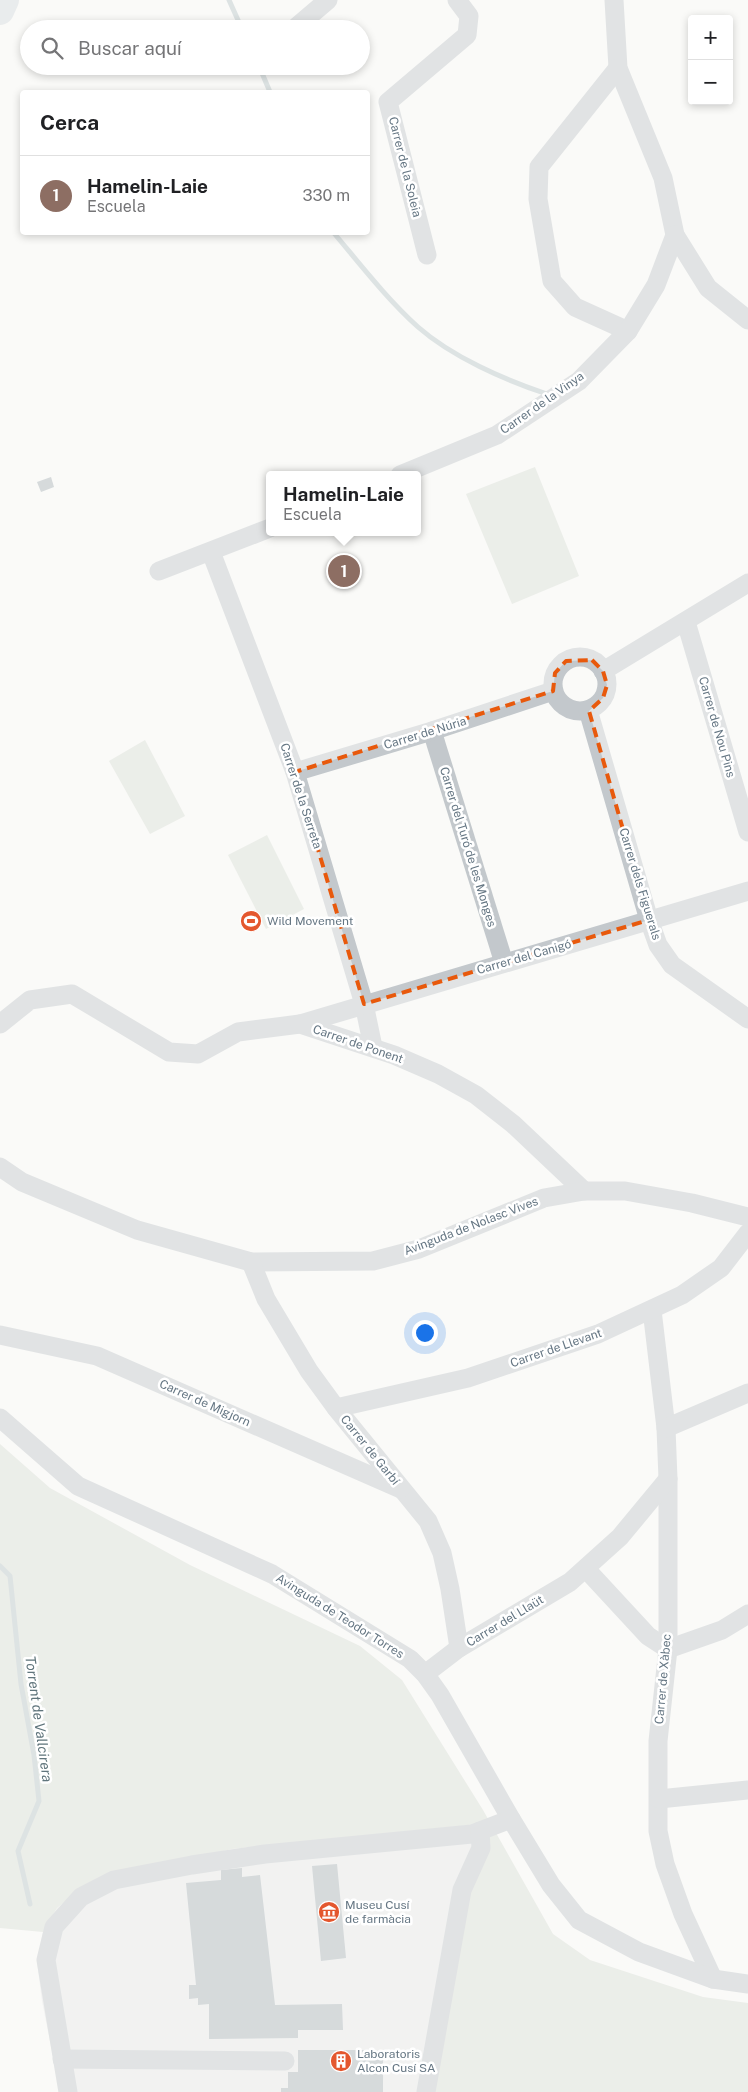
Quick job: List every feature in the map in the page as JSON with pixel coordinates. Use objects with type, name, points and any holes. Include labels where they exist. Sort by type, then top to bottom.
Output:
[{"type":"highway","points":[[0,11],[5,0]]},
{"type":"street","points":[[305,20],[328,0]]},
{"type":"street","name":"Carrer de la Soleia","points":[[427,255],[388,102],[467,34],[470,16],[457,0]]},
{"type":"street","points":[[614,0],[618,68],[663,178],[675,235],[708,288],[748,320]]},
{"type":"street","points":[[618,68],[539,167],[538,199],[552,281],[575,307],[628,331]]},
{"type":"street","name":"Carrer de la Vinya","points":[[410,471],[497,435],[579,381],[628,331],[656,285],[675,235]]},
{"type":"street","points":[[159,571],[266,530]]},
{"type":"street","name":"Carrer de la Serreta","points":[[211,552],[295,772],[364,1004],[373,1047]]},
{"type":"street","points":[[603,671],[748,583]]},
{"type":"street","name":"Carrer de Nou Pins","points":[[686,622],[748,832]]},
{"type":"street","points":[[584,657],[592,660],[603,671],[606,678],[606,692],[599,704],[588,710],[577,711],[562,705],[553,690],[555,673],[566,661],[584,657]]},
{"type":"street","name":"Carrer de Núria","points":[[295,772],[432,731],[553,690]]},
{"type":"street","name":"Carrer dels Figuerals","points":[[588,710],[658,945],[672,965],[748,1019]]},
{"type":"street","name":"Carrer del Turó de les Monges","points":[[432,731],[504,963]]},
{"type":"street","name":"Carrer del Canigó","points":[[300,1024],[748,891]]},
{"type":"street","name":"Carrer de Ponent","points":[[0,1024],[30,1000],[72,994],[169,1052],[198,1054],[238,1032],[300,1024],[373,1047],[438,1074],[476,1095],[513,1124],[584,1191]]},
{"type":"street","name":"Avinguda de Nolasc Vives","points":[[0,1167],[22,1182],[137,1230],[251,1262],[373,1261],[419,1249],[544,1198],[584,1191],[625,1190],[692,1203],[748,1217]]},
{"type":"street","name":"Carrer de Llevant","points":[[336,1408],[468,1378],[598,1334],[682,1295],[722,1268],[748,1233]]},
{"type":"street","name":"Carrer de Garbí","points":[[251,1262],[266,1300],[309,1371],[336,1408],[428,1521],[442,1553],[450,1589],[458,1648]]},
{"type":"street","name":"Carrer de Xàbec","points":[[652,1310],[666,1428],[668,1479],[668,1649],[658,1741],[658,1831],[665,1864],[683,1914],[713,1979]]},
{"type":"street","name":"Carrer de Migjorn","points":[[0,1336],[97,1356],[404,1491]]},
{"type":"street","points":[[666,1428],[748,1393]]},
{"type":"street","name":"Avinguda de Teodor Torres","points":[[0,1418],[78,1486],[272,1574],[410,1659],[425,1674],[440,1695],[511,1820],[551,1885],[579,1920],[639,1952],[713,1979],[748,1984]]},
{"type":"street","name":"Carrer del Llaüt","points":[[425,1674],[458,1648],[570,1582],[620,1537],[668,1479]]},
{"type":"street","points":[[586,1569],[648,1636],[668,1649],[722,1630],[748,1614]]},
{"type":"street","points":[[659,1799],[748,1790]]},
{"type":"street","points":[[68,2092],[46,1960],[54,1927],[81,1897],[114,1880],[192,1865],[265,1854],[472,1834],[511,1820]]},
{"type":"street","points":[[426,2092],[462,1890],[481,1848],[480,1831]]},
{"type":"street","points":[[62,2059],[285,2061]]},
{"type":"highlighted area","points":[[592,660],[603,671],[607,685],[603,698],[589,711],[649,920],[364,1004],[295,772],[553,691],[555,673],[566,661]]},
{"type":"shaded area","points":[[535,467],[579,576],[512,604],[466,494]]},
{"type":"shaded area","points":[[145,740],[185,816],[150,834],[109,761]]},
{"type":"shaded area","points":[[267,835],[304,909],[266,929],[228,855]]},
{"type":"shaded area","points":[[0,1444],[50,1488],[190,1565],[360,1646],[402,1680],[483,1810],[553,1934],[590,1960],[703,1997],[748,2003],[748,2092],[418,2092],[474,1846],[471,1825],[232,1849],[89,1883],[57,1908],[43,1932],[0,1928]]},
{"type":"shaded area","points":[[471,1825],[474,1846],[418,2092],[60,2092],[42,2001],[37,1962],[43,1932],[57,1908],[89,1883],[232,1849]]},
{"type":"building","points":[[51,477],[54,487],[41,492],[37,482]]},
{"type":"building","name":"Museu Cusí de farmàcia","points":[[337,1864],[346,1958],[321,1961],[312,1866]]},
{"type":"building","points":[[242,1868],[242,1877],[260,1875],[275,2005],[342,2004],[343,2030],[298,2030],[298,2038],[209,2039],[209,2004],[198,2005],[198,1998],[189,1999],[189,1985],[196,1985],[186,1883],[221,1880],[221,1870]]},
{"type":"building","name":"Laboratoris Alcon Cusí SA","points":[[298,2050],[383,2050],[383,2092],[281,2092],[281,2088],[288,2088],[288,2072],[298,2072]]},
{"type":"waterway","points":[[229,0],[238,20]]},
{"type":"waterway","points":[[263,75],[269,90]]},
{"type":"waterway","points":[[336,235],[395,305],[432,338],[463,358],[514,382],[547,394]]},
{"type":"waterway","name":"Torrent de Vallcirera","points":[[0,1566],[10,1576],[21,1684],[34,1755],[39,1801],[18,1851],[30,1904]]},
{"type":"place","name":"Hamelin-Laie","points":[[344,571]]},
{"type":"place","name":"Wild Movement","points":[[251,921]]},
{"type":"place","name":"Museu Cusí de farmàcia","points":[[329,1912]]},
{"type":"place","name":"Laboratoris Alcon Cusí SA","points":[[341,2061]]}]
